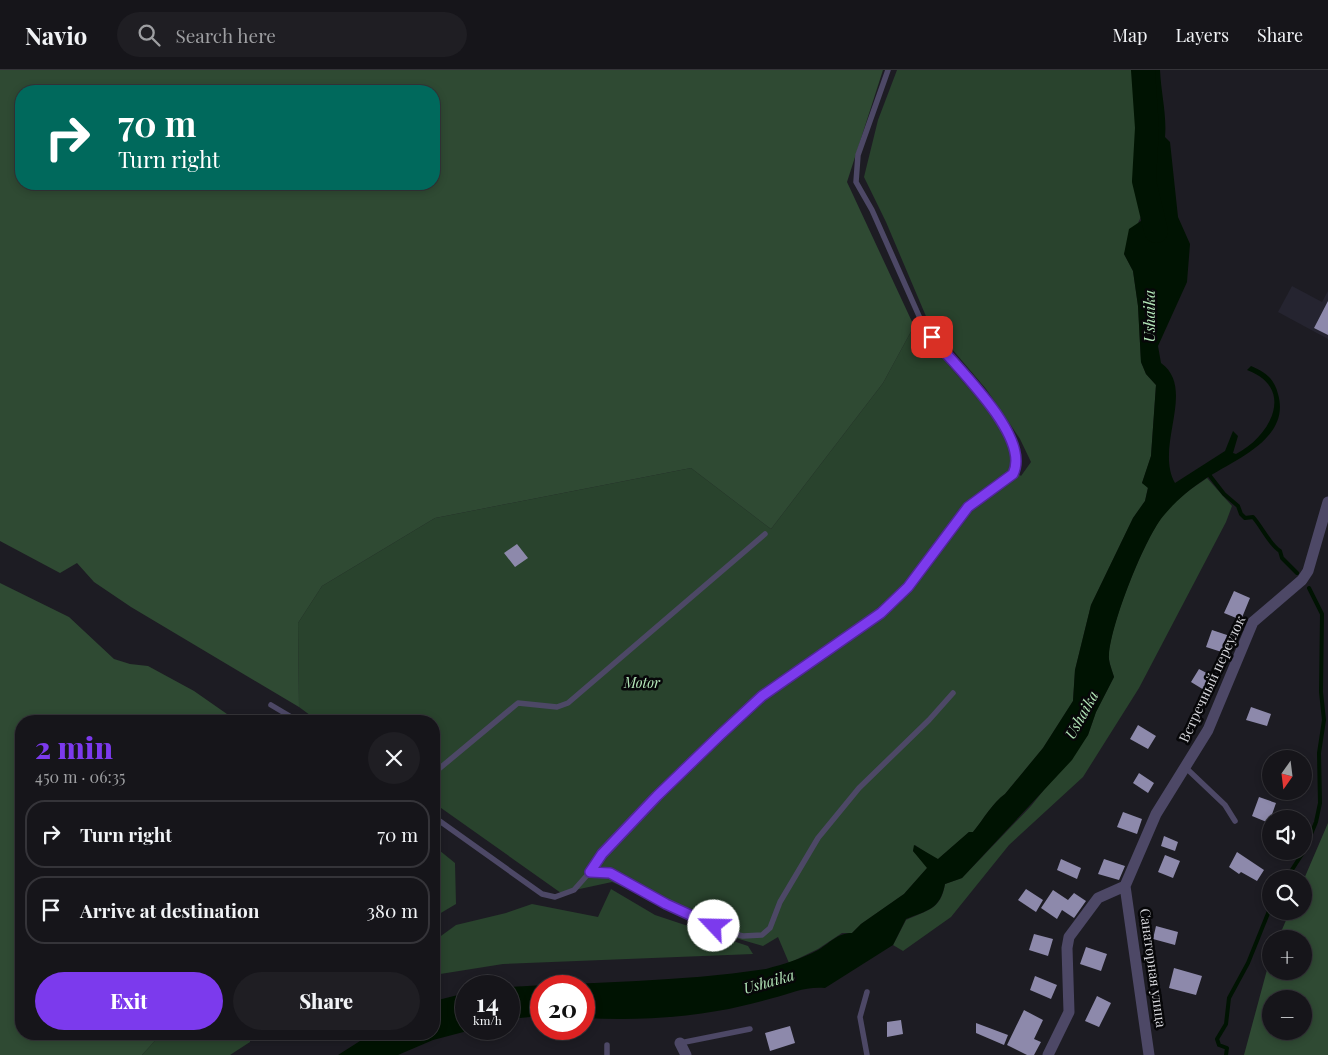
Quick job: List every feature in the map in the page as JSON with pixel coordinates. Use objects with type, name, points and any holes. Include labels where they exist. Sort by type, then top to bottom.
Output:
[{"type":"street","name":"Встречный переулок","points":[[1125,886],[1156,814],[1208,730],[1253,622],[1302,580],[1308,571],[1328,502]]},
{"type":"street","points":[[1048,1055],[1069,1012],[1067,948],[1069,937],[1098,898],[1125,886]]},
{"type":"street","name":"Санаторная улица","points":[[1125,886],[1149,1055]]},
{"type":"street","points":[[680,1043],[686,1055]]},
{"type":"lane","points":[[440,821],[542,894],[555,897],[574,890],[590,872],[602,854],[657,796],[762,696],[881,613],[908,587],[968,507],[1005,481],[1015,469],[1017,453],[1013,441],[1000,419],[973,383],[923,325],[872,210],[856,182],[858,154],[888,70]]},
{"type":"lane","points":[[440,768],[518,703],[558,707],[568,702],[765,534]]},
{"type":"lane","points":[[590,872],[610,873],[666,904],[730,933],[743,936],[762,935],[770,928],[780,902],[818,838],[858,788],[929,720],[953,693]]},
{"type":"lane","points":[[271,705],[288,715]]},
{"type":"lane","points":[[1185,767],[1225,805],[1235,821]]},
{"type":"lane","points":[[867,992],[860,1017],[867,1055]]},
{"type":"lane","points":[[680,1043],[750,1029]]},
{"type":"lane","points":[[607,1055],[608,1045]]},
{"type":"shaded area","points":[[1292,286],[1322,302],[1328,291],[1328,339],[1278,312]]},
{"type":"green space","points":[[0,70],[883,70],[847,182],[914,326],[883,383],[771,529],[691,468],[435,518],[322,586],[298,623],[299,707],[131,607],[94,582],[77,563],[60,573],[0,541]]},
{"type":"green space","name":"Motor","points":[[897,70],[1135,70],[1149,110],[1145,116],[1148,123],[1153,190],[1124,254],[1133,271],[1138,306],[1141,362],[1146,374],[1156,385],[1151,456],[1142,483],[1148,487],[1145,501],[1133,518],[1091,605],[1075,670],[1073,701],[1043,748],[1005,794],[992,806],[973,832],[969,832],[937,860],[915,845],[913,851],[928,867],[904,894],[861,924],[852,933],[842,933],[818,949],[789,963],[778,937],[763,946],[732,937],[612,882],[561,893],[440,807],[440,715],[310,715],[299,707],[298,623],[322,586],[435,518],[691,468],[771,529],[883,383],[914,326],[997,420],[1014,456],[1012,468],[1021,476],[1031,462],[1020,439],[986,389],[928,321],[886,222],[864,177],[878,120]]},
{"type":"green space","points":[[1207,478],[1232,506],[1226,522],[1139,688],[1083,777],[1009,845],[951,917],[903,951],[893,945],[906,920],[932,908],[940,899],[945,884],[962,878],[1031,806],[1088,735],[1096,712],[1114,677],[1109,657],[1111,640],[1122,603],[1138,562],[1163,515],[1178,500]]},
{"type":"green space","points":[[0,583],[69,617],[114,659],[130,664],[148,666],[194,691],[228,715],[15,715],[15,1040],[156,1040],[142,1055],[0,1055]]},
{"type":"green space","points":[[1328,823],[1328,1055],[1244,1055],[1264,980],[1312,980],[1312,930],[1282,930],[1286,920],[1312,920],[1312,870],[1308,870]]},
{"type":"green space","points":[[440,851],[455,863],[456,904],[440,913]]},
{"type":"green space","points":[[611,889],[655,915],[748,946],[753,954],[503,964],[440,974],[440,937],[456,925],[506,913],[532,904],[598,917]]},
{"type":"green space","points":[[156,1040],[250,1040],[250,1042],[230,1055],[142,1055]]},
{"type":"water","points":[[1135,70],[1160,70],[1165,137],[1170,142],[1178,217],[1190,244],[1187,282],[1158,346],[1161,363],[1171,374],[1175,388],[1176,403],[1169,452],[1170,468],[1175,483],[1225,451],[1233,431],[1238,436],[1233,453],[1236,454],[1249,446],[1268,424],[1273,412],[1274,400],[1271,388],[1262,378],[1247,370],[1251,366],[1265,373],[1274,384],[1278,394],[1280,410],[1276,423],[1269,435],[1258,446],[1189,491],[1165,514],[1148,541],[1122,603],[1111,641],[1109,657],[1114,677],[1096,712],[1088,735],[1072,760],[962,878],[945,884],[940,899],[932,908],[906,919],[893,945],[825,988],[805,989],[724,1010],[700,1014],[650,1018],[595,1018],[595,983],[702,977],[766,969],[805,956],[838,937],[852,933],[861,924],[904,894],[927,868],[913,851],[914,845],[938,859],[969,832],[973,832],[992,806],[1005,794],[1043,748],[1073,701],[1075,670],[1091,605],[1133,518],[1145,501],[1148,488],[1142,483],[1151,456],[1156,385],[1146,374],[1141,362],[1138,306],[1133,271],[1124,254],[1129,229],[1141,221],[1153,190],[1148,161],[1148,123],[1145,116],[1149,110],[1142,102]]},
{"type":"water","points":[[520,986],[530,986],[530,1017],[520,1018]]},
{"type":"water","points":[[455,996],[455,1034],[440,1038],[440,1000]]},
{"type":"water","points":[[362,1040],[433,1040],[398,1055],[338,1055]]},
{"type":"building","points":[[1328,301],[1328,335],[1314,328]]},
{"type":"building","points":[[517,544],[528,558],[515,567],[504,553]]},
{"type":"building","points":[[1234,591],[1250,598],[1241,620],[1224,613]]},
{"type":"building","points":[[1212,630],[1233,637],[1228,654],[1206,647]]},
{"type":"building","points":[[1199,669],[1218,679],[1209,693],[1191,682]]},
{"type":"building","points":[[1251,707],[1271,714],[1267,726],[1246,720]]},
{"type":"building","points":[[1138,725],[1156,736],[1148,749],[1130,739]]},
{"type":"building","points":[[1139,773],[1154,783],[1148,793],[1133,783]]},
{"type":"building","points":[[1259,797],[1262,800],[1276,803],[1274,810],[1262,810],[1262,820],[1252,816]]},
{"type":"building","points":[[1123,812],[1142,819],[1137,834],[1117,827]]},
{"type":"building","points":[[1164,836],[1178,842],[1175,851],[1161,846]]},
{"type":"building","points":[[1237,852],[1264,870],[1262,870],[1257,881],[1241,872],[1239,874],[1229,867]]},
{"type":"building","points":[[1165,855],[1180,861],[1173,878],[1158,872]]},
{"type":"building","points":[[1061,859],[1081,868],[1077,879],[1057,870]]},
{"type":"building","points":[[1104,859],[1125,866],[1119,880],[1098,874]]},
{"type":"building","points":[[1026,889],[1043,900],[1036,912],[1018,900]]},
{"type":"building","points":[[1053,890],[1068,900],[1074,893],[1086,901],[1074,918],[1062,910],[1057,919],[1041,908]]},
{"type":"building","points":[[1156,926],[1178,932],[1175,945],[1153,939]]},
{"type":"building","points":[[1034,934],[1053,939],[1048,956],[1029,950]]},
{"type":"building","points":[[1086,947],[1107,954],[1101,971],[1080,964]]},
{"type":"building","points":[[1174,968],[1202,976],[1196,995],[1169,988]]},
{"type":"building","points":[[1035,976],[1057,985],[1051,999],[1030,990]]},
{"type":"building","points":[[1097,996],[1111,1003],[1099,1027],[1085,1021]]},
{"type":"building","points":[[1024,1010],[1043,1020],[1034,1039],[1041,1042],[1034,1055],[1027,1055],[1007,1045]]},
{"type":"building","points":[[901,1020],[903,1034],[887,1037],[887,1022]]},
{"type":"building","points":[[976,1023],[1008,1035],[1004,1045],[976,1033]]},
{"type":"building","points":[[790,1026],[795,1043],[770,1051],[765,1033]]},
{"type":"waterway","name":"Ushaika","points":[[1143,70],[1147,128],[1144,181],[1156,231]]},
{"type":"waterway","points":[[1210,476],[1224,494],[1238,506],[1245,518],[1253,517],[1273,545],[1280,551],[1282,558],[1297,573]]},
{"type":"waterway","points":[[1309,588],[1322,614],[1321,692],[1324,720],[1319,753],[1320,803],[1312,832]]},
{"type":"waterway","points":[[1292,870],[1298,860]]},
{"type":"waterway","points":[[1226,1055],[1227,1048],[1219,1045],[1217,1039],[1226,1024],[1229,998],[1248,963],[1265,920]]},
{"type":"route","points":[[714,926],[666,904],[610,873],[604,871],[590,872],[602,854],[657,796],[762,696],[813,663],[850,633],[881,613],[908,587],[968,507],[979,497],[1013,474],[1017,453],[1013,441],[1000,419],[973,383],[932,337]]}]
